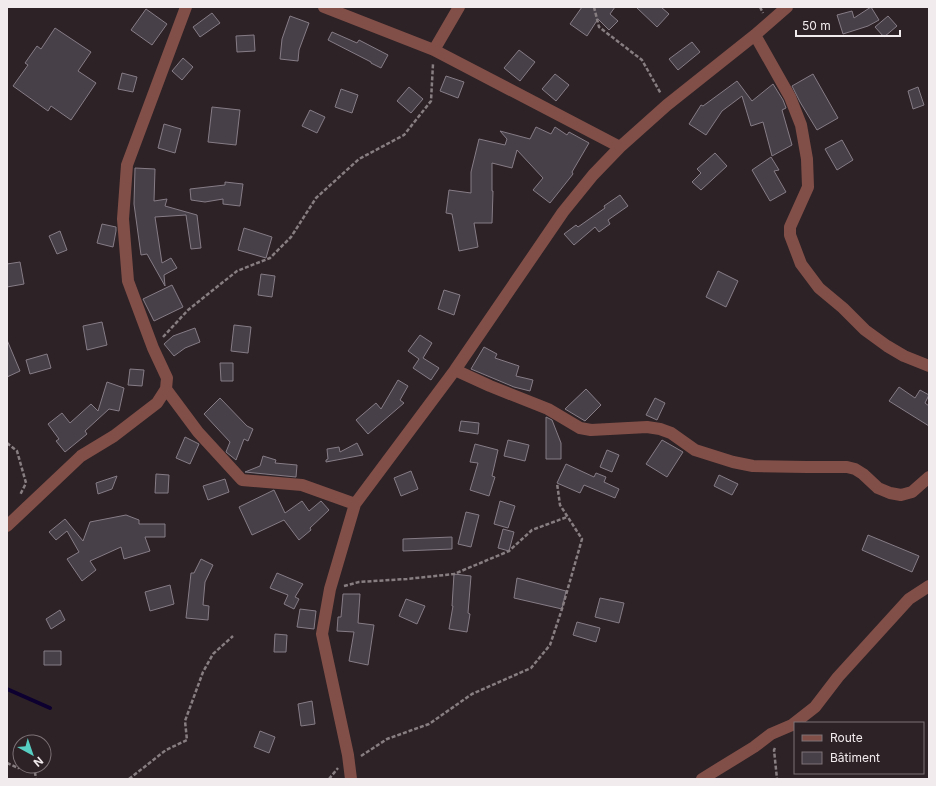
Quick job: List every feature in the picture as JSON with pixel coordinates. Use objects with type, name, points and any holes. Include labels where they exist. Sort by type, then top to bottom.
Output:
[{"type":"street","points":[[7,526],[81,456],[114,436],[157,403],[166,389],[167,378],[153,348],[128,281],[123,219],[127,165],[186,7]]},
{"type":"street","points":[[324,7],[434,50],[620,147]]},
{"type":"street","points":[[434,50],[459,7]]},
{"type":"street","points":[[351,779],[322,634],[330,589],[355,504],[455,370],[563,212],[593,176],[620,147],[667,105],[755,35],[787,7]]},
{"type":"street","points":[[755,35],[790,97],[801,125],[807,159],[808,187],[790,227],[790,234],[801,264],[819,288],[843,308],[865,330],[886,346],[904,356],[929,366]]},
{"type":"street","points":[[455,370],[490,386],[548,409],[580,428],[591,430],[647,427],[660,429],[671,432],[695,450],[733,462],[753,466],[847,466],[863,474],[878,488],[890,493],[901,495],[912,492],[929,477]]},
{"type":"street","points":[[166,389],[198,432],[242,480],[302,485],[355,504]]},
{"type":"street","points":[[796,722],[815,707],[838,677],[909,599],[929,586]]},
{"type":"street","points":[[702,779],[754,747],[771,734],[794,723]]},
{"type":"path","points":[[594,7],[600,28],[642,60],[667,105]]},
{"type":"path","points":[[153,348],[188,310],[236,271],[270,258],[291,237],[316,198],[359,159],[404,135],[431,101],[434,50]]},
{"type":"path","points":[[7,443],[17,451],[26,483],[20,496]]},
{"type":"path","points":[[349,764],[388,739],[429,724],[472,694],[531,668],[550,645],[582,539],[560,505],[557,483]]},
{"type":"path","points":[[330,589],[359,582],[454,574],[509,551],[532,530],[567,517]]},
{"type":"path","points":[[129,779],[166,750],[187,740],[185,721],[203,672],[213,654],[233,636]]},
{"type":"path","points":[[777,779],[774,750],[778,744]]},
{"type":"building","points":[[582,7],[615,7],[610,14],[618,21],[609,30],[598,19],[587,36],[570,24]]},
{"type":"building","points":[[636,7],[661,7],[669,14],[657,27]]},
{"type":"building","points":[[871,7],[879,20],[868,26],[843,34],[837,15],[852,11],[854,18]]},
{"type":"building","points":[[146,9],[167,24],[152,45],[131,30]]},
{"type":"building","points":[[212,13],[220,23],[200,37],[193,27]]},
{"type":"building","points":[[290,16],[309,23],[299,50],[298,61],[280,59],[282,39]]},
{"type":"building","points":[[888,16],[897,26],[884,37],[875,27]]},
{"type":"building","points":[[55,28],[91,52],[78,71],[96,83],[71,120],[51,106],[48,111],[13,86],[28,65],[25,63],[37,46],[41,49]]},
{"type":"building","points":[[332,32],[357,43],[359,40],[388,55],[381,68],[328,40]]},
{"type":"building","points":[[254,35],[255,51],[237,52],[236,36]]},
{"type":"building","points":[[692,42],[700,52],[678,70],[669,59]]},
{"type":"building","points":[[519,50],[535,62],[520,81],[504,68]]},
{"type":"building","points":[[183,58],[193,67],[182,80],[172,71]]},
{"type":"building","points":[[122,73],[137,77],[133,92],[118,89]]},
{"type":"building","points":[[555,74],[569,85],[556,101],[542,89]]},
{"type":"building","points":[[813,74],[838,118],[817,130],[792,86]]},
{"type":"building","points":[[446,76],[464,82],[458,98],[440,91]]},
{"type":"building","points":[[737,81],[752,101],[773,84],[786,108],[782,110],[792,145],[772,156],[763,122],[751,126],[742,96],[722,111],[706,135],[689,124],[701,105],[703,106]]},
{"type":"building","points":[[409,87],[423,99],[411,113],[397,101]]},
{"type":"building","points":[[918,87],[924,105],[913,109],[908,91]]},
{"type":"building","points":[[341,89],[358,95],[352,113],[335,107]]},
{"type":"building","points":[[212,107],[240,110],[236,145],[208,142]]},
{"type":"building","points":[[310,110],[325,117],[317,133],[302,126]]},
{"type":"building","points":[[164,124],[181,129],[175,153],[158,148]]},
{"type":"building","points":[[536,127],[551,134],[555,127],[567,135],[569,132],[589,143],[572,172],[573,174],[550,203],[533,190],[543,178],[517,150],[512,168],[492,163],[492,223],[474,223],[478,247],[459,251],[452,214],[446,213],[449,190],[471,193],[471,172],[479,139],[505,145],[507,139],[500,131],[530,139]]},
{"type":"building","points":[[842,140],[853,160],[837,170],[825,149]]},
{"type":"building","points":[[715,153],[727,166],[701,190],[692,182],[701,173],[697,169]]},
{"type":"building","points":[[771,157],[779,170],[774,171],[786,192],[770,201],[752,170]]},
{"type":"building","points":[[135,168],[155,169],[154,201],[167,199],[165,206],[197,215],[201,248],[191,249],[186,215],[155,217],[162,263],[171,258],[177,268],[164,275],[165,286],[147,254],[141,255],[134,204]]},
{"type":"building","points":[[225,182],[243,184],[240,206],[223,204],[223,199],[205,202],[191,200],[190,189],[225,185]]},
{"type":"building","points":[[620,195],[628,206],[608,220],[610,224],[599,232],[595,227],[574,245],[564,234],[576,225],[578,227],[605,208],[604,206]]},
{"type":"building","points":[[102,224],[116,227],[113,247],[97,243]]},
{"type":"building","points":[[244,228],[272,237],[266,258],[238,250]]},
{"type":"building","points":[[60,231],[67,250],[57,254],[49,236]]},
{"type":"building","points":[[20,262],[24,284],[7,287],[7,264]]},
{"type":"building","points":[[718,271],[738,281],[726,307],[706,297]]},
{"type":"building","points":[[261,274],[275,276],[272,297],[258,295]]},
{"type":"building","points":[[172,285],[183,307],[154,321],[143,299]]},
{"type":"building","points":[[444,290],[460,295],[454,315],[438,309]]},
{"type":"building","points":[[102,322],[107,345],[87,350],[83,326]]},
{"type":"building","points":[[234,325],[251,327],[248,353],[231,351]]},
{"type":"building","points":[[195,328],[200,342],[185,348],[174,356],[164,344],[173,336]]},
{"type":"building","points":[[420,335],[432,343],[423,358],[439,368],[431,380],[413,368],[419,359],[408,351]]},
{"type":"building","points":[[7,340],[20,371],[7,377]]},
{"type":"building","points":[[484,347],[497,354],[495,358],[519,366],[516,376],[533,380],[530,391],[514,387],[471,369]]},
{"type":"building","points":[[47,354],[51,368],[30,374],[26,360]]},
{"type":"building","points":[[220,363],[233,363],[233,381],[221,381]]},
{"type":"building","points":[[130,369],[144,370],[142,386],[128,385]]},
{"type":"building","points":[[398,380],[408,386],[400,400],[404,403],[368,434],[356,420],[376,403],[381,409]]},
{"type":"building","points":[[107,382],[124,388],[119,411],[109,409],[85,431],[87,434],[65,452],[56,441],[59,439],[48,424],[62,413],[70,423],[91,404],[98,411]]},
{"type":"building","points":[[899,387],[915,398],[920,390],[929,395],[925,403],[929,406],[929,426],[889,401]]},
{"type":"building","points":[[586,389],[601,405],[585,421],[565,409]]},
{"type":"building","points":[[220,398],[247,426],[253,429],[248,441],[244,439],[236,460],[226,452],[230,442],[204,414]]},
{"type":"building","points":[[655,398],[665,403],[657,420],[646,415]]},
{"type":"building","points":[[546,417],[552,420],[561,443],[561,459],[546,459]]},
{"type":"building","points":[[461,421],[479,423],[478,434],[459,431]]},
{"type":"building","points":[[185,437],[199,444],[190,464],[176,458]]},
{"type":"building","points":[[508,440],[529,445],[525,461],[504,456]]},
{"type":"building","points":[[662,440],[683,452],[667,477],[646,464]]},
{"type":"building","points":[[357,443],[363,455],[326,462],[328,459],[327,449],[339,447],[340,452]]},
{"type":"building","points":[[475,444],[498,450],[492,476],[495,477],[489,496],[470,490],[478,463],[470,462]]},
{"type":"building","points":[[607,450],[619,455],[612,472],[600,467]]},
{"type":"building","points":[[263,456],[276,460],[275,463],[297,465],[296,477],[245,472],[260,466]]},
{"type":"building","points":[[566,464],[594,477],[596,473],[606,477],[604,482],[619,489],[615,498],[584,485],[580,493],[557,483]]},
{"type":"building","points":[[411,471],[418,489],[401,496],[394,478]]},
{"type":"building","points":[[156,474],[169,475],[168,493],[155,493]]},
{"type":"building","points":[[719,475],[738,484],[732,495],[714,486]]},
{"type":"building","points":[[117,476],[112,489],[98,494],[96,483]]},
{"type":"building","points":[[225,479],[229,492],[208,500],[203,486]]},
{"type":"building","points":[[274,490],[285,513],[302,501],[309,511],[321,501],[329,510],[310,528],[311,530],[299,540],[284,520],[252,535],[239,507]]},
{"type":"building","points":[[500,501],[515,506],[508,528],[494,524]]},
{"type":"building","points":[[466,512],[479,515],[471,547],[458,544]]},
{"type":"building","points":[[126,515],[139,520],[139,524],[165,524],[165,537],[145,537],[150,551],[124,559],[121,547],[90,561],[96,570],[82,581],[67,559],[79,552],[67,531],[56,540],[49,532],[65,519],[83,541],[90,522]]},
{"type":"building","points":[[503,529],[514,532],[509,551],[498,548]]},
{"type":"building","points":[[868,535],[919,556],[912,572],[862,550]]},
{"type":"building","points":[[452,537],[452,549],[403,551],[403,539]]},
{"type":"building","points":[[201,559],[213,565],[205,582],[203,605],[209,606],[208,620],[186,618],[191,573],[194,573]]},
{"type":"building","points":[[277,573],[303,584],[295,597],[299,599],[294,609],[284,604],[288,595],[270,588]]},
{"type":"building","points":[[454,574],[471,576],[468,613],[470,614],[467,632],[449,629],[453,606]]},
{"type":"building","points":[[517,578],[566,591],[562,609],[514,598]]},
{"type":"building","points":[[170,585],[174,604],[150,611],[145,592]]},
{"type":"building","points":[[343,594],[360,594],[358,623],[374,625],[368,665],[349,661],[354,632],[337,631],[338,617],[341,617]]},
{"type":"building","points":[[600,598],[624,603],[619,623],[595,617]]},
{"type":"building","points":[[406,599],[425,606],[417,624],[399,616]]},
{"type":"building","points":[[300,609],[316,611],[314,629],[297,627]]},
{"type":"building","points":[[60,610],[65,620],[51,629],[46,619]]},
{"type":"building","points":[[577,622],[600,628],[596,642],[573,635]]},
{"type":"building","points":[[275,634],[287,635],[286,652],[274,652]]},
{"type":"building","points":[[44,651],[61,651],[61,665],[44,665]]},
{"type":"building","points":[[312,701],[315,724],[301,726],[298,704]]},
{"type":"building","points":[[260,731],[275,737],[269,753],[254,747]]},
{"type":"waterway","points":[[7,689],[50,708]]}]
